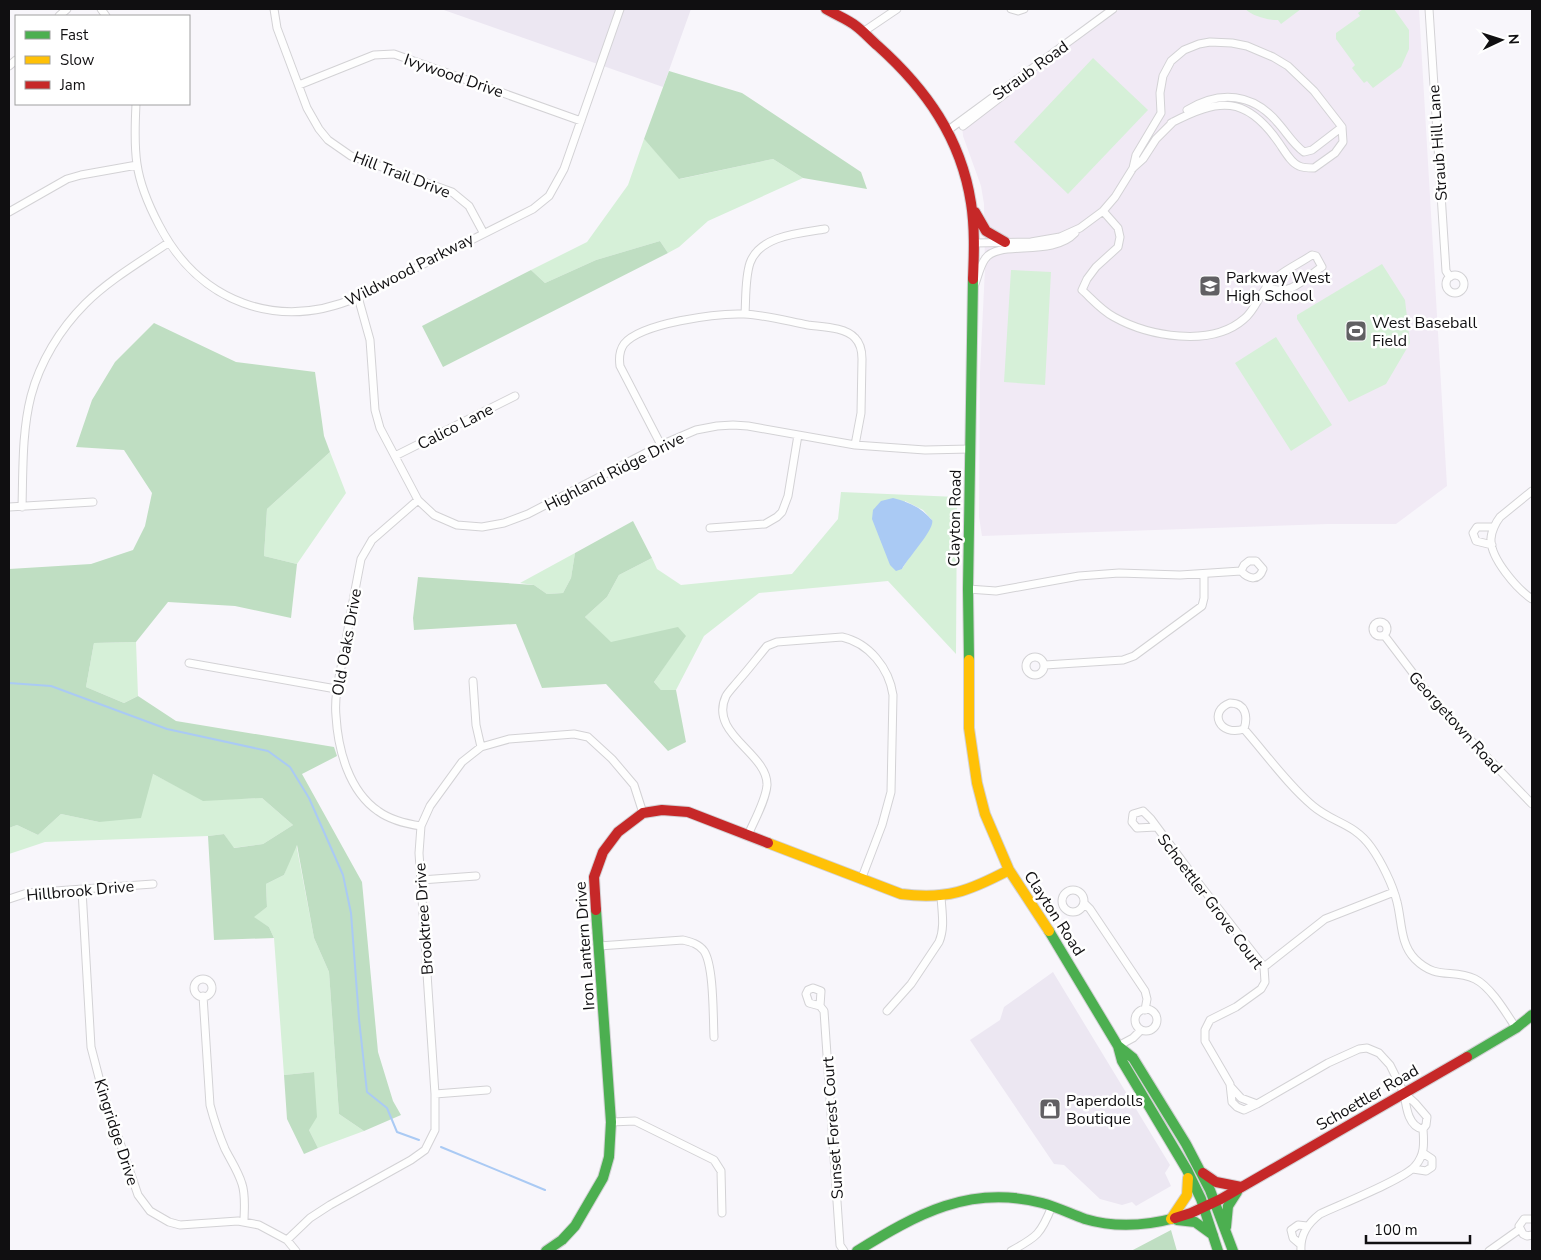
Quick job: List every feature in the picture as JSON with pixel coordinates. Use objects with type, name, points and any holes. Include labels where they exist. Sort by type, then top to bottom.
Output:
[{"type":"main road","name":"Clayton Road","points":[[826,9],[837,12],[864,32],[898,64],[922,91],[942,120],[947,131],[964,174],[971,205],[974,242],[968,589],[969,728],[972,754],[984,811],[1009,870],[1067,959],[1118,1046],[1122,1061],[1187,1170],[1204,1207],[1218,1251]]},
{"type":"main road","points":[[971,205],[986,231],[1005,242]]},
{"type":"main road","points":[[643,812],[672,809],[688,812],[861,880],[901,894],[922,898],[961,893],[1009,870]]},
{"type":"main road","name":"Iron Lantern Drive","points":[[546,1251],[554,1248],[564,1239],[581,1218],[600,1184],[610,1153],[611,1122],[594,878],[597,863],[610,839],[643,812]]},
{"type":"main road","name":"Schoettler Road","points":[[1171,1219],[1204,1207],[1241,1187],[1516,1028],[1532,1015]]},
{"type":"main road","name":"Clayton Road","points":[[1118,1046],[1133,1058],[1200,1170],[1233,1251]]},
{"type":"main road","points":[[1171,1219],[1186,1198],[1189,1186],[1187,1170]]},
{"type":"main road","points":[[1200,1170],[1208,1179],[1217,1183],[1241,1187],[1228,1206],[1225,1231]]},
{"type":"main road","points":[[857,1251],[916,1215],[952,1202],[991,1197],[1014,1198],[1052,1206],[1088,1220],[1106,1224],[1141,1225],[1171,1219],[1195,1222],[1213,1236]]},
{"type":"street","name":"Hill Trail Drive","points":[[274,9],[277,28],[298,86],[307,108],[319,128],[337,147],[350,156],[452,192],[470,206],[483,232]]},
{"type":"street","name":"Wildwood Parkway","points":[[136,105],[135,138],[137,165],[150,208],[168,243],[183,261],[226,297],[244,304],[280,311],[300,312],[317,310],[358,297],[533,208],[549,196],[564,169],[620,9]]},
{"type":"street","points":[[864,32],[897,9]]},
{"type":"street","points":[[1011,9],[1018,11],[1024,9]]},
{"type":"street","name":"Straub Road","points":[[947,131],[1113,9]]},
{"type":"street","points":[[963,126],[1118,9]]},
{"type":"street","name":"Straub Hill Lane","points":[[1429,9],[1446,271],[1450,277]]},
{"type":"street","points":[[1133,168],[1136,155],[1161,113],[1160,93],[1163,76],[1171,61],[1184,50],[1210,42],[1247,46],[1273,57],[1288,66],[1314,91],[1342,127],[1343,142],[1336,152],[1314,168],[1298,166],[1264,122],[1244,109],[1232,106],[1210,106],[1171,123]]},
{"type":"street","name":"Ivywood Drive","points":[[298,86],[374,55],[394,54],[581,120]]},
{"type":"street","points":[[973,289],[985,259],[990,253],[999,250],[1039,248],[1058,244],[1068,240],[1080,228],[1103,211],[1156,139],[1181,114],[1192,107],[1216,98],[1228,97],[1252,102],[1267,111],[1295,145],[1304,152],[1312,150],[1342,127]]},
{"type":"street","points":[[9,212],[67,179],[137,165]]},
{"type":"street","points":[[1103,211],[1118,228],[1120,237],[1118,247],[1096,267],[1082,290],[1112,316],[1129,324],[1163,335],[1197,335],[1225,330],[1244,319],[1258,302],[1266,288],[1276,278],[1312,255],[1316,256],[1322,266],[1288,290],[1280,292],[1266,288]]},
{"type":"street","points":[[974,242],[1032,242],[1060,237],[1080,228]]},
{"type":"street","points":[[745,314],[750,262],[759,249],[773,240],[825,229]]},
{"type":"street","points":[[22,507],[26,434],[31,396],[53,345],[67,324],[85,304],[105,287],[168,243]]},
{"type":"street","points":[[358,297],[370,340],[375,410],[380,428],[418,500]]},
{"type":"street","points":[[661,445],[620,366],[622,347],[634,337],[674,322],[722,314],[745,314],[834,329],[856,338],[862,351],[862,359],[861,413],[855,445]]},
{"type":"street","name":"Calico Lane","points":[[395,456],[516,396]]},
{"type":"street","name":"Highland Ridge Drive","points":[[418,500],[434,515],[457,525],[482,526],[504,523],[528,514],[661,445],[696,430],[717,426],[748,426],[855,445],[925,450],[970,449]]},
{"type":"street","points":[[710,528],[766,524],[778,517],[788,496],[798,435]]},
{"type":"street","points":[[1532,491],[1500,517],[1494,527],[1491,542],[1497,559],[1510,578],[1523,593],[1532,599]]},
{"type":"street","name":"Old Oaks Drive","points":[[418,500],[372,540],[361,559],[336,689],[336,716],[343,756],[357,789],[362,796],[379,812],[408,824],[421,826]]},
{"type":"street","points":[[9,507],[93,502]]},
{"type":"street","points":[[1491,542],[1476,541],[1473,534],[1477,527],[1494,527]]},
{"type":"street","points":[[968,589],[996,590],[1079,576],[1119,573],[1180,575],[1242,571]]},
{"type":"street","points":[[1045,665],[1123,660],[1134,656],[1202,606],[1204,574]]},
{"type":"street","name":"Georgetown Road","points":[[1384,635],[1410,672],[1443,712],[1532,804]]},
{"type":"street","points":[[748,835],[767,784],[760,764],[731,733],[724,711],[726,697],[767,646],[777,642],[842,637],[851,639],[866,648],[882,667],[892,686],[894,695],[891,792],[882,825],[861,880]]},
{"type":"street","points":[[189,663],[336,689]]},
{"type":"street","points":[[473,681],[476,725],[481,747]]},
{"type":"street","points":[[1244,730],[1229,731],[1222,726],[1218,717],[1222,708],[1230,703],[1242,707],[1246,715],[1244,730],[1312,805],[1324,814],[1355,830],[1372,849],[1394,892],[1404,941],[1413,958],[1436,973],[1460,975],[1477,980],[1486,987],[1516,1028]]},
{"type":"street","name":"Brooktree Drive","points":[[287,1240],[310,1218],[425,1150],[435,1130],[435,1094],[419,853],[421,826],[430,806],[462,762],[481,747],[509,738],[574,734],[588,737],[600,747],[634,784],[643,812]]},
{"type":"street","name":"Schoettler Grove Court","points":[[1156,827],[1264,967],[1266,982],[1261,989],[1236,1007],[1210,1020],[1205,1030],[1205,1041],[1231,1087],[1232,1102],[1244,1110],[1350,1051],[1367,1048],[1379,1053],[1390,1065],[1404,1093]]},
{"type":"street","points":[[421,880],[476,876]]},
{"type":"street","name":"Hillbrook Drive","points":[[9,899],[27,893],[153,884]]},
{"type":"street","name":"Kingridge Drive","points":[[82,890],[91,1047],[103,1093],[138,1195],[150,1211],[169,1222],[180,1225],[244,1222],[267,1228],[287,1240],[296,1251]]},
{"type":"street","points":[[1264,967],[1325,919],[1394,892]]},
{"type":"street","points":[[887,1011],[911,984],[939,942],[943,925],[941,897]]},
{"type":"street","points":[[1084,903],[1146,992],[1146,1010]]},
{"type":"street","points":[[599,946],[683,940],[696,943],[704,951],[709,963],[714,1038]]},
{"type":"street","points":[[203,996],[210,1105],[214,1121],[243,1185],[244,1222]]},
{"type":"street","name":"Sunset Forest Court","points":[[820,1006],[824,1011],[840,1245],[844,1251]]},
{"type":"street","points":[[1146,1010],[1154,1014],[1155,1024],[1148,1031],[1141,1030],[1136,1025],[1135,1018],[1139,1012],[1146,1010]]},
{"type":"street","points":[[1118,1046],[1133,1038],[1141,1030]]},
{"type":"street","points":[[435,1094],[487,1090]]},
{"type":"street","points":[[1404,1093],[1412,1125],[1423,1129]]},
{"type":"street","points":[[1300,1248],[1307,1226],[1320,1214],[1401,1177],[1413,1169],[1423,1152],[1423,1129],[1426,1125],[1427,1117],[1404,1093]]},
{"type":"street","points":[[611,1122],[635,1121],[714,1160],[721,1171],[722,1213]]},
{"type":"street","points":[[1413,1169],[1426,1171],[1432,1167],[1432,1159],[1423,1152]]},
{"type":"street","points":[[1011,1251],[1030,1240],[1042,1229],[1052,1206]]},
{"type":"street","points":[[1489,1251],[1520,1229],[1522,1221],[1527,1218],[1532,1219]]},
{"type":"street","points":[[1300,1248],[1293,1238],[1292,1230],[1298,1225],[1307,1226]]},
{"type":"street","points":[[1520,1229],[1525,1235],[1532,1235]]},
{"type":"shaded area","points":[[441,9],[691,9],[663,87]]},
{"type":"shaded area","name":"Parkway West High School","points":[[1120,9],[1419,9],[1447,486],[1396,524],[1328,524],[982,536],[979,517],[980,372],[985,268],[984,204],[981,186],[963,136],[962,124]]},
{"type":"shaded area","points":[[1053,972],[1170,1165],[1165,1173],[1171,1186],[1136,1206],[1132,1202],[1122,1205],[1100,1199],[1064,1165],[1054,1164],[970,1040],[1000,1020],[1004,1007]]},
{"type":"green space","points":[[1245,9],[1301,9],[1281,24],[1278,20],[1260,17]]},
{"type":"green space","points":[[1363,9],[1394,9],[1409,30],[1409,49],[1401,67],[1373,88],[1367,81],[1364,83],[1352,68],[1355,65],[1336,39],[1336,33],[1360,16],[1358,13]]},
{"type":"green space","points":[[1093,58],[1148,110],[1068,194],[1014,142]]},
{"type":"green space","points":[[669,71],[742,93],[861,172],[867,189],[803,178],[773,159],[679,179],[644,139]]},
{"type":"green space","points":[[644,139],[680,179],[773,159],[803,178],[708,221],[679,247],[668,253],[660,241],[596,260],[545,283],[531,270],[587,242],[628,185]]},
{"type":"green space","points":[[660,241],[668,253],[443,367],[422,326],[531,270],[545,283],[596,260]]},
{"type":"green space","name":"West Baseball Field","points":[[1382,264],[1405,300],[1410,343],[1386,384],[1349,402],[1297,319],[1297,315]]},
{"type":"green space","points":[[1011,270],[1051,272],[1045,385],[1004,382]]},
{"type":"green space","points":[[154,323],[236,362],[315,372],[324,436],[330,452],[267,509],[264,556],[297,564],[291,618],[235,606],[168,602],[136,642],[94,643],[86,687],[124,703],[138,696],[176,721],[334,747],[337,756],[302,774],[362,882],[378,1052],[393,1101],[401,1115],[364,1131],[339,1114],[329,972],[314,938],[297,845],[284,875],[266,884],[267,907],[254,917],[269,927],[274,938],[214,940],[208,836],[224,834],[234,848],[263,844],[293,825],[262,798],[203,801],[153,774],[141,818],[99,822],[61,814],[38,835],[17,825],[9,828],[9,569],[91,564],[133,550],[145,526],[152,493],[124,450],[76,447],[92,400],[115,362]]},
{"type":"green space","points":[[1276,337],[1332,425],[1291,451],[1235,363]]},
{"type":"green space","points":[[330,452],[346,493],[297,564],[264,556],[267,509]]},
{"type":"green space","points":[[841,492],[957,497],[956,654],[888,581],[759,593],[704,636],[676,690],[661,690],[654,682],[685,636],[611,643],[585,617],[607,597],[619,575],[652,558],[657,569],[681,585],[792,574],[838,519]],"holes":[[[905,501],[923,510],[932,520],[902,569]]]},
{"type":"green space","points":[[633,521],[652,558],[619,575],[607,597],[585,617],[611,642],[678,627],[686,636],[654,682],[661,690],[676,690],[686,742],[668,751],[606,684],[542,688],[516,624],[414,630],[413,618],[418,577],[534,585],[547,594],[563,593],[571,578],[575,553]]},
{"type":"green space","points":[[575,553],[571,578],[563,593],[547,594],[534,585],[520,583]]},
{"type":"green space","points":[[136,642],[138,696],[124,703],[86,687],[94,643]]},
{"type":"green space","points":[[153,774],[203,800],[262,798],[293,825],[263,844],[233,848],[224,834],[45,842],[9,854],[9,828],[17,825],[38,835],[61,814],[99,822]]},
{"type":"green space","points":[[296,843],[314,938],[329,972],[339,1114],[364,1131],[318,1148],[309,1130],[314,1072],[284,1075],[274,938],[269,927],[253,917],[267,907],[266,884],[284,875]]},
{"type":"green space","points":[[314,1072],[317,1117],[309,1130],[318,1148],[304,1154],[287,1119],[284,1075]]},
{"type":"green space","points":[[1171,1230],[1177,1251],[1131,1251]]},
{"type":"water","points":[[893,498],[915,506],[932,520],[930,530],[926,536],[902,569],[896,571],[890,565],[872,519],[873,510],[881,501]]},
{"type":"waterway","points":[[9,683],[51,686],[167,729],[268,751],[290,767],[309,798],[343,875],[351,913],[367,1092],[387,1108],[397,1132],[419,1140]]},
{"type":"waterway","points":[[441,1147],[545,1190]]},
{"type":"traffic: fast","points":[[969,660],[968,589],[973,279]]},
{"type":"traffic: fast","points":[[546,1251],[562,1240],[575,1226],[603,1178],[609,1157],[611,1122],[596,910]]},
{"type":"traffic: fast","points":[[1049,931],[1118,1046],[1122,1061],[1187,1170],[1201,1199],[1218,1251]]},
{"type":"traffic: fast","points":[[1467,1057],[1516,1028],[1532,1015]]},
{"type":"traffic: fast","points":[[1118,1046],[1133,1058],[1186,1144],[1210,1190],[1233,1251]]},
{"type":"traffic: fast","points":[[1226,1227],[1228,1206],[1237,1192]]},
{"type":"traffic: fast","points":[[857,1251],[901,1225],[945,1206],[991,1197],[1016,1198],[1042,1203],[1085,1219],[1108,1224],[1130,1225],[1175,1218]]},
{"type":"traffic: fast","points":[[1177,1220],[1195,1222],[1213,1235]]},
{"type":"traffic: slow","points":[[969,660],[969,728],[977,783],[985,814],[1009,870],[1049,931]]},
{"type":"traffic: slow","points":[[768,843],[901,894],[917,896],[945,895],[957,892],[1009,870]]},
{"type":"traffic: slow","points":[[1171,1219],[1187,1195],[1188,1178]]},
{"type":"traffic: jam","points":[[826,9],[856,26],[895,62],[926,97],[950,136],[966,179],[971,203],[974,231],[973,279]]},
{"type":"traffic: jam","points":[[975,212],[986,231],[1005,242]]},
{"type":"traffic: jam","points":[[596,910],[594,877],[603,852],[618,832],[643,813],[662,810],[688,812],[768,843]]},
{"type":"traffic: jam","points":[[1175,1218],[1221,1199],[1467,1057]]},
{"type":"traffic: jam","points":[[1203,1173],[1216,1182],[1241,1187]]},
{"type":"place","name":"Parkway West High School","points":[[1210,286]]},
{"type":"place","name":"West Baseball Field","points":[[1356,331]]},
{"type":"place","name":"Paperdolls Boutique","points":[[1050,1109]]}]
